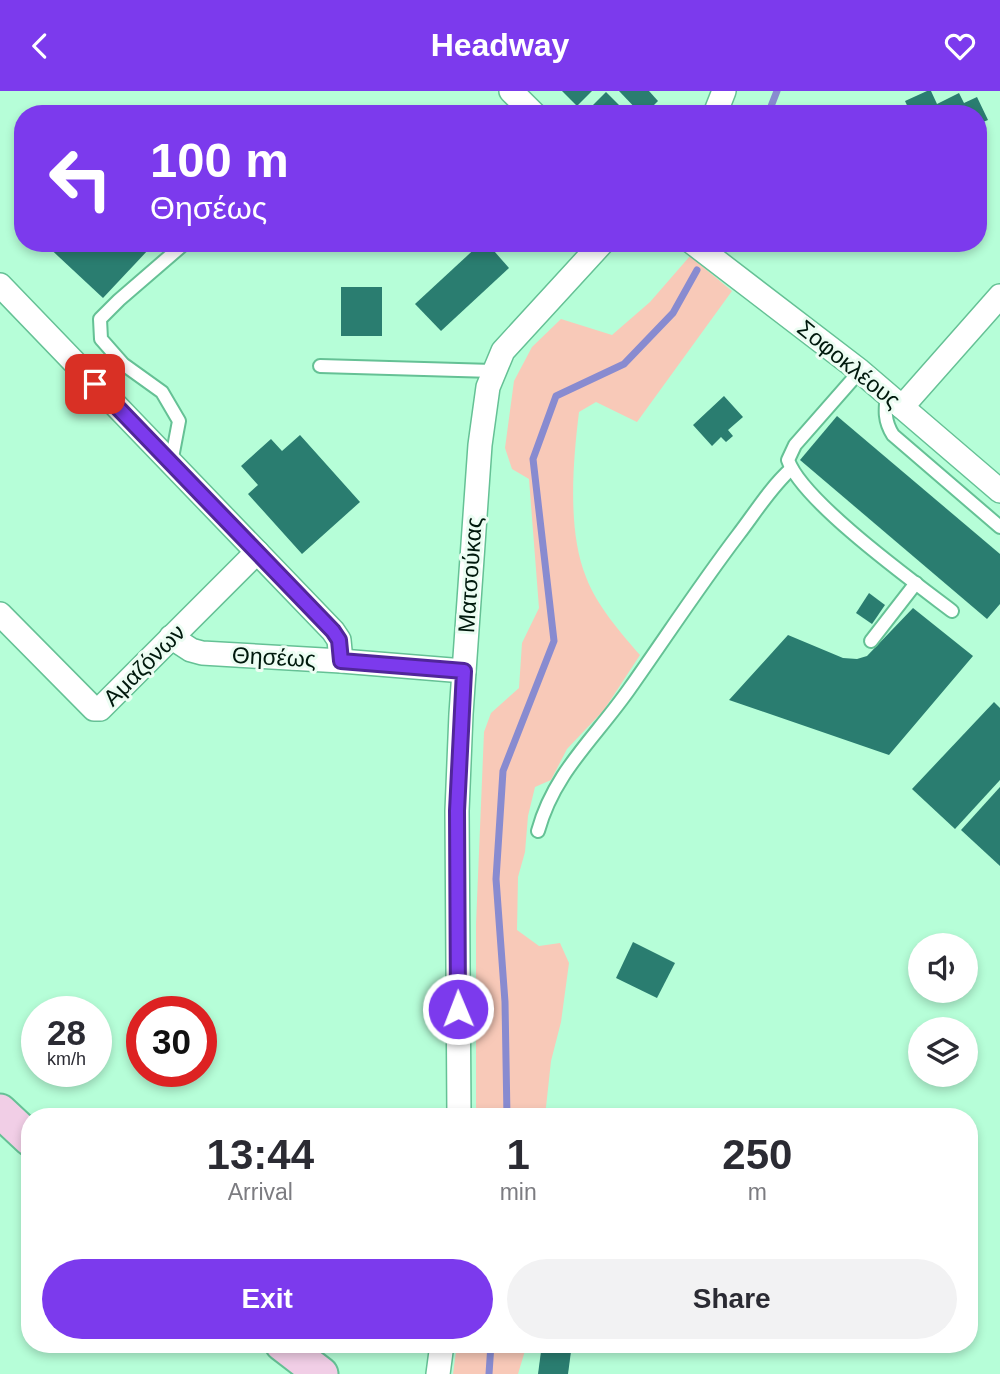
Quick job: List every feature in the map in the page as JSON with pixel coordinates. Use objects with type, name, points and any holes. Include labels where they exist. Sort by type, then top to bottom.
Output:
[{"type":"main road","points":[[294,1353],[321,1374]]},
{"type":"street","points":[[511,91],[525,105]]},
{"type":"street","name":"Ματσούκας","points":[[459,1108],[457,811],[464,671],[485,405],[493,371],[512,340],[594,252]]},
{"type":"street","name":"Σοφοκλέους","points":[[705,252],[860,372],[1000,491]]},
{"type":"street","points":[[0,285],[333,631],[339,640],[341,661]]},
{"type":"street","points":[[895,401],[1000,296]]},
{"type":"street","name":"Αμαζόνων","points":[[0,614],[94,709],[100,709],[257,552]]},
{"type":"street","name":"Θησέως","points":[[171,637],[191,650],[202,653],[464,671]]},
{"type":"street","points":[[438,1374],[441,1353]]},
{"type":"lane","points":[[171,463],[179,421],[162,392],[123,364],[101,339],[100,319],[174,252]]},
{"type":"lane","points":[[320,366],[493,371]]},
{"type":"lane","points":[[860,372],[795,445],[788,460],[791,469],[815,499],[952,611]]},
{"type":"lane","points":[[895,401],[885,414],[893,435],[1000,527]]},
{"type":"lane","points":[[538,831],[545,804],[570,764],[620,703],[726,551],[779,480],[791,469]]},
{"type":"lane","points":[[871,641],[916,583]]},
{"type":"shaded area","points":[[690,256],[732,291],[637,422],[596,402],[579,412],[573,495],[580,558],[596,598],[640,655],[604,710],[567,749],[551,780],[535,787],[528,816],[525,852],[518,877],[517,930],[539,946],[560,943],[569,963],[561,1022],[551,1061],[546,1108],[476,1108],[476,924],[484,732],[491,713],[519,688],[522,643],[539,608],[529,479],[512,469],[505,448],[514,381],[532,347],[561,319],[612,335],[650,302]]},
{"type":"shaded area","points":[[456,1353],[524,1353],[518,1374],[453,1374]]},
{"type":"building","points":[[562,91],[592,91],[578,105]]},
{"type":"building","points":[[619,91],[649,91],[658,101],[654,105],[632,105]]},
{"type":"building","points":[[931,91],[937,104],[959,93],[964,103],[977,97],[981,105],[907,105],[905,101]]},
{"type":"building","points":[[606,92],[619,105],[593,105]]},
{"type":"building","points":[[54,252],[146,252],[103,298]]},
{"type":"building","points":[[471,252],[495,252],[509,268],[441,331],[415,304]]},
{"type":"building","points":[[341,287],[382,287],[382,336],[341,336]]},
{"type":"building","points":[[724,396],[743,417],[728,430],[733,436],[726,442],[721,437],[712,446],[693,425]]},
{"type":"building","points":[[837,416],[1000,554],[1000,604],[987,619],[800,460]]},
{"type":"building","points":[[300,435],[360,502],[302,554],[248,494],[258,485],[241,466],[271,439],[282,451]]},
{"type":"building","points":[[869,593],[885,605],[872,624],[856,613]]},
{"type":"building","points":[[913,608],[973,656],[889,755],[729,700],[788,635],[843,658],[857,659],[867,656]]},
{"type":"building","points":[[994,702],[1000,708],[1000,780],[955,829],[912,789]]},
{"type":"building","points":[[1000,787],[1000,866],[961,830]]},
{"type":"building","points":[[633,942],[675,963],[657,998],[616,978]]},
{"type":"building","points":[[541,1353],[571,1353],[568,1374],[538,1374]]},
{"type":"waterway","points":[[772,105],[777,91]]},
{"type":"waterway","points":[[507,1108],[505,1002],[496,879],[503,771],[554,641],[533,459],[556,396],[624,364],[673,313],[697,270]]},
{"type":"waterway","points":[[489,1374],[490,1353]]},
{"type":"route","points":[[95,384],[333,631],[339,640],[341,661],[464,671],[457,811],[458,1009]]}]
